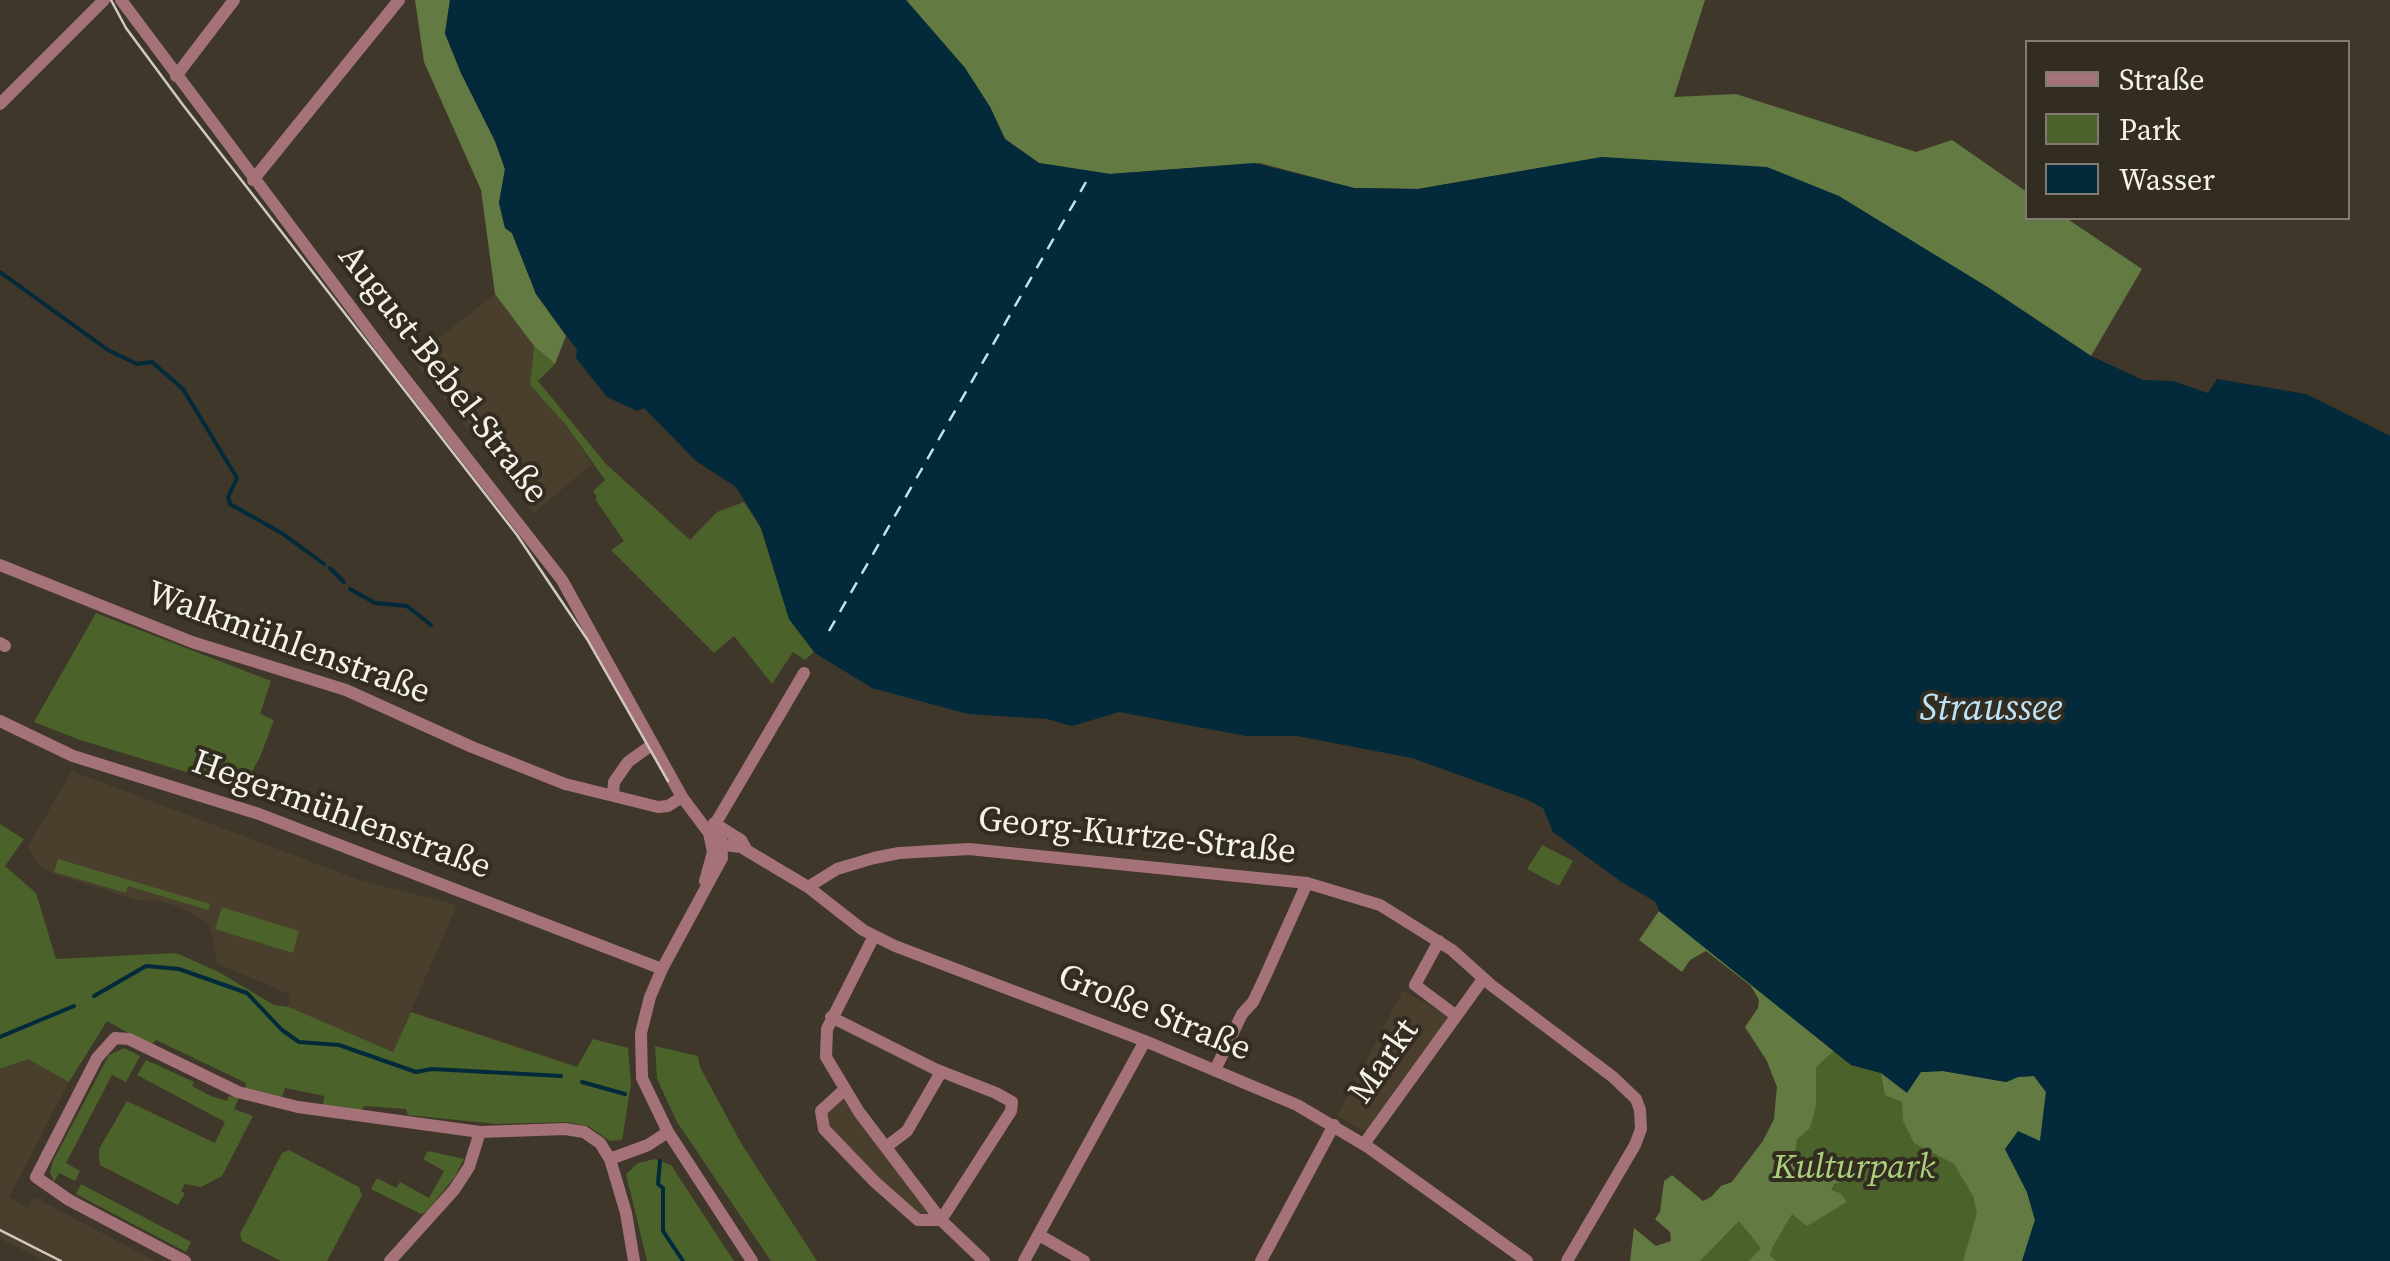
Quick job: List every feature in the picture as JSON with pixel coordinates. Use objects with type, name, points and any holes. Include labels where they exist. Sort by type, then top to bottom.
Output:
[{"type":"street","name":"August-Bebel-Straße","points":[[121,0],[253,180],[562,580],[685,801],[722,845]]},
{"type":"street","points":[[176,76],[234,0]]},
{"type":"street","points":[[253,180],[399,0]]},
{"type":"street","points":[[0,104],[100,1]]},
{"type":"street","name":"Walkmühlenstraße","points":[[0,565],[192,642],[346,690],[550,778],[658,808],[685,801]]},
{"type":"street","points":[[703,893],[712,852],[712,829],[804,673]]},
{"type":"street","name":"Hegermühlenstraße","points":[[0,721],[73,756],[259,814],[662,968]]},
{"type":"street","points":[[613,794],[614,782],[628,762],[653,744]]},
{"type":"street","name":"Große Straße","points":[[712,829],[741,840],[746,850]]},
{"type":"street","points":[[722,845],[721,862],[662,968],[644,1016],[642,1078],[668,1132],[752,1261]]},
{"type":"street","name":"Große Straße","points":[[722,845],[746,850],[808,887],[874,936],[921,958],[1146,1041],[1297,1105],[1364,1144],[1527,1261]]},
{"type":"street","name":"Georg-Kurtze-Straße","points":[[808,887],[854,862],[899,852],[970,849],[1307,884],[1380,905],[1440,940],[1629,1090],[1640,1110],[1641,1130],[1628,1158],[1567,1261]]},
{"type":"street","points":[[1215,1070],[1307,884]]},
{"type":"street","points":[[874,936],[831,1018],[825,1040],[826,1057],[844,1090],[941,1220],[984,1261]]},
{"type":"street","name":"Markt","points":[[1440,940],[1415,985],[1455,1015]]},
{"type":"street","name":"Markt","points":[[1364,1144],[1484,978]]},
{"type":"street","points":[[831,1018],[1012,1102],[1012,1110],[941,1220]]},
{"type":"street","points":[[185,1261],[68,1200],[36,1177],[97,1058],[115,1038],[129,1039],[238,1092],[298,1107],[480,1132],[584,1132],[600,1143],[610,1159],[626,1213],[634,1261]]},
{"type":"street","points":[[1024,1261],[1146,1041]]},
{"type":"street","points":[[886,1147],[906,1131],[941,1072]]},
{"type":"street","points":[[844,1090],[821,1111],[821,1122],[828,1134],[913,1217],[941,1220]]},
{"type":"street","points":[[1261,1261],[1334,1126]]},
{"type":"street","points":[[390,1261],[454,1190],[469,1167],[480,1132]]},
{"type":"street","points":[[610,1159],[648,1145],[668,1132]]},
{"type":"street","points":[[1039,1235],[1084,1261]]},
{"type":"shaded area","points":[[495,294],[534,346],[530,386],[566,425],[592,464],[534,513],[412,359]]},
{"type":"shaded area","points":[[72,771],[362,881],[457,905],[393,1052],[289,1007],[289,994],[218,964],[209,924],[182,908],[160,901],[136,900],[54,874],[38,865],[28,846]]},
{"type":"shaded area","points":[[1403,990],[1456,1021],[1376,1137],[1337,1116]]},
{"type":"shaded area","points":[[28,1059],[69,1082],[9,1197],[28,1208],[34,1197],[155,1261],[45,1261],[0,1239],[0,1069]]},
{"type":"shaded area","points":[[844,1090],[941,1220],[918,1220],[828,1133],[827,1102]]},
{"type":"green space","points":[[415,0],[450,0],[445,34],[505,169],[499,203],[505,228],[512,233],[536,294],[566,336],[555,364],[534,346],[495,294],[481,190],[424,62]]},
{"type":"green space","points":[[906,0],[1705,0],[1674,97],[1736,94],[1916,152],[1952,140],[2025,191],[2025,220],[2069,220],[2142,269],[2091,356],[1989,288],[1839,197],[1602,157],[1418,189],[1354,188],[1260,163],[1110,174],[1039,163],[1005,139],[965,68]]},
{"type":"green space","points":[[534,346],[555,364],[538,381],[606,464],[690,540],[717,512],[744,502],[761,528],[789,619],[814,652],[805,660],[793,652],[772,684],[734,636],[714,653],[611,550],[624,541],[595,499],[593,491],[605,480],[566,425],[530,385]]},
{"type":"green space","points":[[96,613],[271,681],[260,714],[274,720],[242,789],[80,740],[34,722]]},
{"type":"green space","points":[[0,824],[24,839],[5,866],[36,893],[56,959],[176,953],[217,971],[274,1005],[289,1007],[393,1052],[411,1012],[577,1067],[593,1039],[628,1048],[631,1084],[622,1140],[610,1141],[588,1126],[566,1122],[497,1124],[408,1115],[406,1109],[364,1106],[362,1111],[323,1105],[324,1096],[285,1088],[282,1097],[245,1089],[246,1083],[156,1040],[151,1046],[107,1021],[69,1082],[28,1059],[0,1069]]},
{"type":"green space","points":[[1542,845],[1573,861],[1559,886],[1527,869]]},
{"type":"green space","points":[[58,859],[210,904],[208,910],[128,886],[126,893],[54,872]]},
{"type":"green space","points":[[222,907],[299,931],[293,953],[215,929]]},
{"type":"green space","points":[[1659,911],[1834,1051],[1816,1067],[1816,1105],[1810,1128],[1797,1139],[1794,1158],[1799,1169],[1814,1177],[1816,1165],[1837,1166],[1844,1174],[1842,1182],[1834,1184],[1831,1190],[1847,1202],[1807,1226],[1792,1214],[1772,1248],[1770,1256],[1777,1261],[1749,1261],[1761,1248],[1739,1221],[1700,1261],[1630,1261],[1634,1228],[1656,1246],[1671,1241],[1670,1232],[1655,1219],[1660,1212],[1664,1181],[1672,1175],[1703,1201],[1732,1182],[1763,1141],[1774,1119],[1777,1087],[1767,1061],[1745,1027],[1758,1008],[1759,1000],[1751,986],[1706,951],[1690,960],[1682,972],[1639,940]]},
{"type":"green space","name":"Kulturpark","points":[[1781,1010],[1851,1065],[1881,1073],[2006,1082],[1973,1261],[1671,1261],[1763,1141],[1774,1119],[1777,1087],[1767,1061],[1745,1027]]},
{"type":"green space","points":[[655,1046],[698,1056],[700,1067],[741,1143],[817,1261],[771,1261],[677,1122],[657,1079]]},
{"type":"green space","points":[[124,1048],[140,1056],[126,1082],[112,1075],[66,1163],[80,1171],[75,1181],[59,1173],[54,1182],[50,1172],[53,1161],[109,1055]]},
{"type":"green space","points":[[146,1060],[194,1082],[192,1086],[211,1096],[227,1101],[229,1096],[239,1098],[234,1109],[253,1116],[222,1176],[201,1187],[185,1184],[178,1205],[100,1165],[99,1149],[127,1101],[215,1143],[225,1122],[137,1075]]},
{"type":"green space","points":[[1943,1071],[2006,1082],[2034,1076],[2046,1092],[2040,1142],[2005,1149],[2027,1192],[2035,1220],[2022,1261],[1963,1261],[1977,1213],[1973,1196],[1954,1164],[1914,1143],[1903,1121],[1902,1102],[1885,1095],[1881,1073],[1902,1086],[1920,1072]]},
{"type":"green space","points":[[289,1150],[359,1187],[362,1195],[327,1261],[281,1261],[242,1241],[240,1234],[282,1153]]},
{"type":"green space","points":[[428,1151],[464,1159],[426,1212],[421,1214],[371,1189],[377,1178],[396,1188],[400,1182],[429,1198],[444,1171],[423,1159]]},
{"type":"green space","points":[[655,1159],[671,1165],[734,1261],[647,1261],[626,1174],[638,1163]]},
{"type":"green space","points":[[81,1184],[191,1242],[186,1252],[76,1194]]},
{"type":"water","name":"Straussee","points":[[450,0],[906,0],[965,68],[1005,139],[1039,163],[1110,174],[1254,163],[1354,188],[1418,189],[1602,157],[1767,167],[1839,196],[2091,356],[2143,380],[2173,381],[2208,393],[2217,379],[2306,394],[2390,436],[2390,1261],[2022,1261],[2035,1220],[2027,1192],[2005,1149],[2018,1131],[2040,1141],[2046,1092],[2034,1076],[2006,1082],[1943,1071],[1921,1072],[1907,1093],[1881,1073],[1851,1065],[1659,911],[1656,902],[1553,832],[1543,808],[1526,799],[1412,758],[1297,736],[1246,736],[1119,712],[1072,726],[1047,719],[968,714],[872,688],[815,653],[789,619],[761,528],[736,487],[696,461],[644,408],[637,411],[607,397],[576,358],[577,350],[536,294],[512,233],[505,228],[499,203],[505,169],[445,33]]},
{"type":"waterway","points":[[0,272],[108,350],[137,364],[152,362],[183,389],[237,478],[228,497],[230,504],[283,534],[324,564]]},
{"type":"waterway","points":[[330,568],[344,582]]},
{"type":"waterway","points":[[350,589],[375,603],[407,606],[431,625]]},
{"type":"waterway","points":[[94,996],[146,966],[179,969],[247,993],[299,1042],[339,1045],[416,1072],[432,1069],[561,1076]]},
{"type":"waterway","points":[[0,1037],[74,1006]]},
{"type":"waterway","points":[[582,1082],[625,1094]]},
{"type":"waterway","points":[[660,1161],[663,1231],[683,1261]]},
{"type":"ferry route","points":[[829,631],[1086,182]]},
{"type":"tram line","points":[[111,0],[126,28],[183,105],[517,535],[587,639],[668,781]]},
{"type":"tram line","points":[[0,1230],[61,1261]]}]
